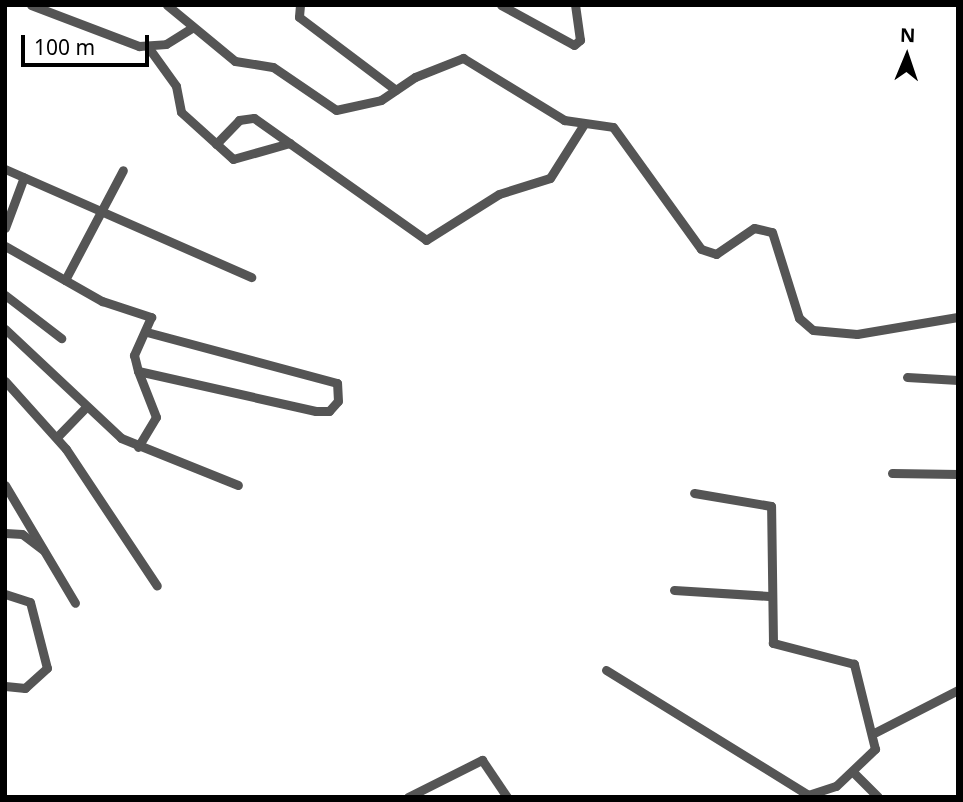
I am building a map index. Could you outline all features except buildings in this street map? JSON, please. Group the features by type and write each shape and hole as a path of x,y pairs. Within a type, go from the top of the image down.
{"street":[{"path":"31,5 148,47 176,86 181,112 236,160 252,150 290,143"},
{"path":"167,5 192,28 240,64 273,67 336,110 365,106 463,58 564,120 616,130 708,253 722,252 754,228 772,232 804,325 857,334 958,317"},
{"path":"300,5 299,17 396,90"},
{"path":"501,5 571,44 580,40 575,5"},
{"path":"148,47 192,28"},
{"path":"216,144 251,116 426,240 499,194 550,178 584,124"},
{"path":"5,169 251,276"},
{"path":"65,280 98,211 123,170"},
{"path":"5,228 24,177"},
{"path":"5,246 109,304 149,315 135,368 156,417 138,447"},
{"path":"5,295 61,338"},
{"path":"5,329 86,407 138,447 190,461 238,485"},
{"path":"135,368 323,412 338,401 337,383 146,332"},
{"path":"907,377 958,380"},
{"path":"5,381 57,437 158,586"},
{"path":"57,437 86,407"},
{"path":"892,473 958,474"},
{"path":"5,485 75,603"},
{"path":"606,670 797,790 820,794 854,773 870,759 876,732 849,660 773,643 769,596 775,569 771,506 694,493"},
{"path":"5,533 22,534 43,550"},
{"path":"674,590 769,596"},
{"path":"5,594 30,602 47,668 25,688 5,686"},
{"path":"876,732 958,690"},
{"path":"408,797 482,760 507,797"},
{"path":"854,773 878,797"},
{"path":"789,797 797,790"}]}
